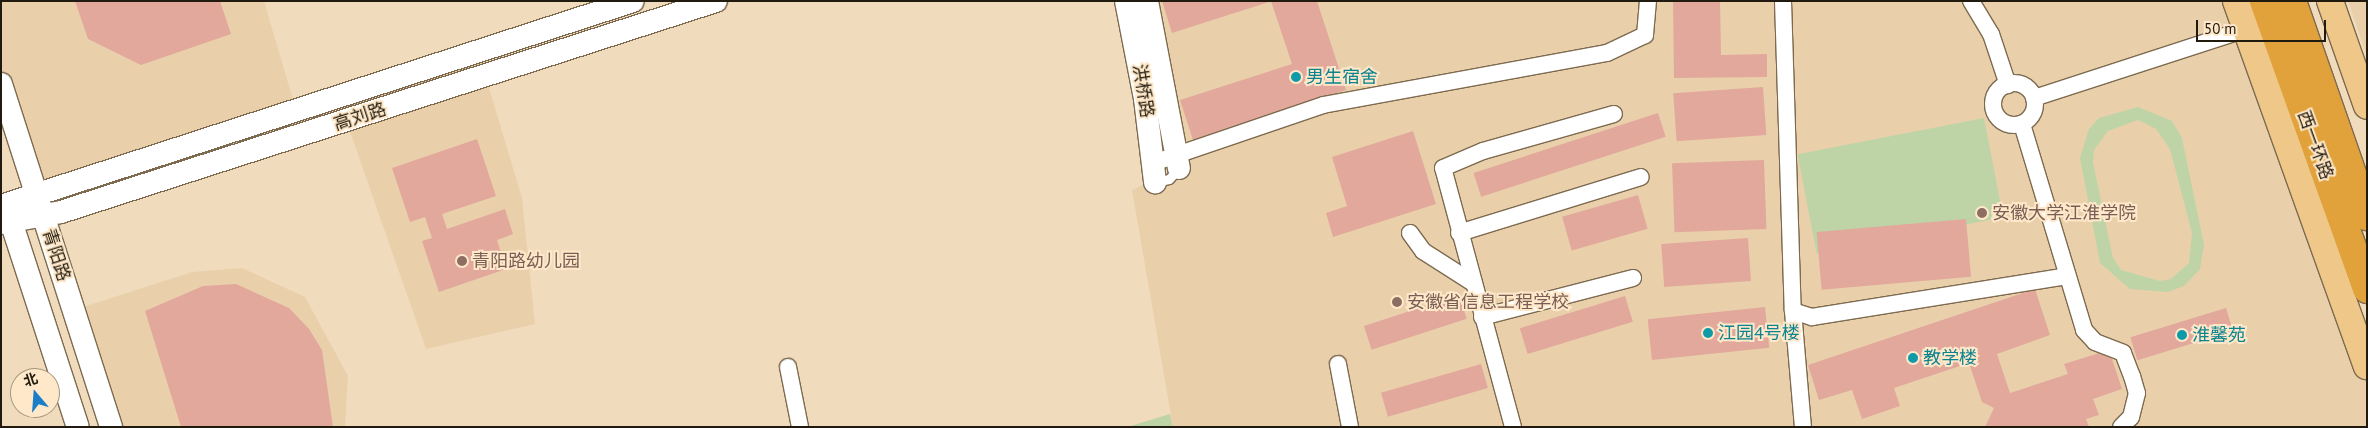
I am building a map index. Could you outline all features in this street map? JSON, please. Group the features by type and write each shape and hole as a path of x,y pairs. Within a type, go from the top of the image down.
{"highway":[{"name":"西一环路","path":"2264,1 2367,289"},
{"name":"西一环路","path":"2292,1 2367,216"}],"main road":[{"path":"2236,1 2367,366"},
{"path":"2330,1 2367,106"}],"street":[{"name":"高刘路","path":"40,206 633,1"},
{"name":"高刘路","path":"4,209 40,206 716,1"},
{"name":"洪桥路","path":"1126,1 1154,173"},
{"name":"洪桥路","path":"1147,1 1178,161"},
{"path":"1154,173 1178,161 1323,105 1607,53 1645,35 1648,1"},
{"path":"1783,1 1793,311 1803,427"},
{"path":"1971,1 1992,34 2008,85"},
{"path":"2034,98 2246,29"},
{"name":"青阳路","path":"1,84 112,427"},
{"path":"2008,85 2024,85 2034,98 2033,115 2022,124 2002,122 1994,111 1995,97 2008,85"},
{"path":"1514,427 1482,317 1443,168 1483,151 1614,114"},
{"path":"2022,124 2084,330 2095,342 2123,353 2132,376 2137,393 2131,417 2121,427"},
{"path":"1459,233 1641,177"},
{"name":"青阳路","path":"4,209 78,427"},
{"path":"1410,233 1423,251 1473,283"},
{"path":"1793,311 1812,317 2067,276"},
{"path":"1482,317 1633,278"},
{"path":"1338,364 1350,427"},
{"path":"788,367 800,427"}],"shaded area":[{"path":"1,1 264,1 299,120 40,205 1,84"},
{"name":"安徽大学江淮学院","path":"1147,1 2236,1 2367,366 2367,427 1173,427 1132,190 1179,168"},
{"path":"2348,1 2367,1 2367,56"},
{"name":"青阳路幼儿园","path":"481,61 522,198 535,324 426,349 341,106"},
{"path":"242,268 305,297 348,376 345,427 111,427 74,310 192,272"}],"green space":[{"path":"2138,107 2172,121 2182,138 2204,245 2200,269 2184,286 2168,292 2130,289 2100,263 2080,158 2089,129 2099,118","holes":["2138,120 2156,129 2170,149 2192,233 2189,263 2171,279 2160,281 2121,270 2113,258 2093,162 2094,150 2108,131"]},
{"path":"1984,118 2003,217 1817,253 1797,154"},
{"path":"1170,414 1173,427 1127,427"}],"building":[{"path":"75,1 220,1 231,34 141,65 88,39"},
{"path":"1162,1 1269,1 1269,2 1172,33"},
{"name":"男生宿舍","path":"1271,1 1317,1 1346,90 1193,140 1180,100 1292,64"},
{"path":"1673,1 1720,1 1721,55 1767,54 1767,77 1674,78"},
{"path":"1763,87 1766,135 1677,141 1673,93"},
{"path":"1658,113 1666,137 1481,197 1473,173"},
{"path":"1413,131 1436,204 1333,237 1326,213 1347,206 1332,157"},
{"path":"477,139 496,196 442,214 447,229 505,209 513,234 497,240 506,269 439,292 422,241 432,238 425,217 410,222 392,168"},
{"path":"1764,160 1766,229 1674,232 1672,163"},
{"path":"1638,195 1648,229 1572,250 1562,217"},
{"path":"1966,219 1971,277 1822,290 1817,232"},
{"path":"1748,238 1751,281 1664,287 1661,244"},
{"path":"236,284 289,308 309,329 322,350 333,427 181,427 145,311 203,286"},
{"name":"教学楼","path":"2035,289 2050,335 1997,354 2010,393 2068,374 2064,364 2109,350 2122,389 2093,399 2099,415 2086,419 2089,427 1985,427 1994,408 1982,402 1969,363 1894,388 1900,406 1862,419 1852,390 1819,400 1808,365"},
{"path":"1459,295 1467,319 1372,350 1364,326"},
{"path":"1625,296 1633,322 1528,354 1520,328"},
{"name":"江园4号楼","path":"1765,307 1769,348 1652,360 1648,319"},
{"name":"淮馨苑","path":"2226,308 2233,331 2137,360 2130,337"},
{"path":"1481,364 1488,388 1388,417 1381,393"}],"place":[{"name":"男生宿舍","path":"1296,77"},
{"name":"安徽大学江淮学院","path":"1982,213"},
{"name":"青阳路幼儿园","path":"462,261"},
{"name":"安徽省信息工程学校","path":"1397,302"},
{"name":"江园4号楼","path":"1708,333"},
{"name":"淮馨苑","path":"2182,335"},
{"name":"教学楼","path":"1913,358"}]}
